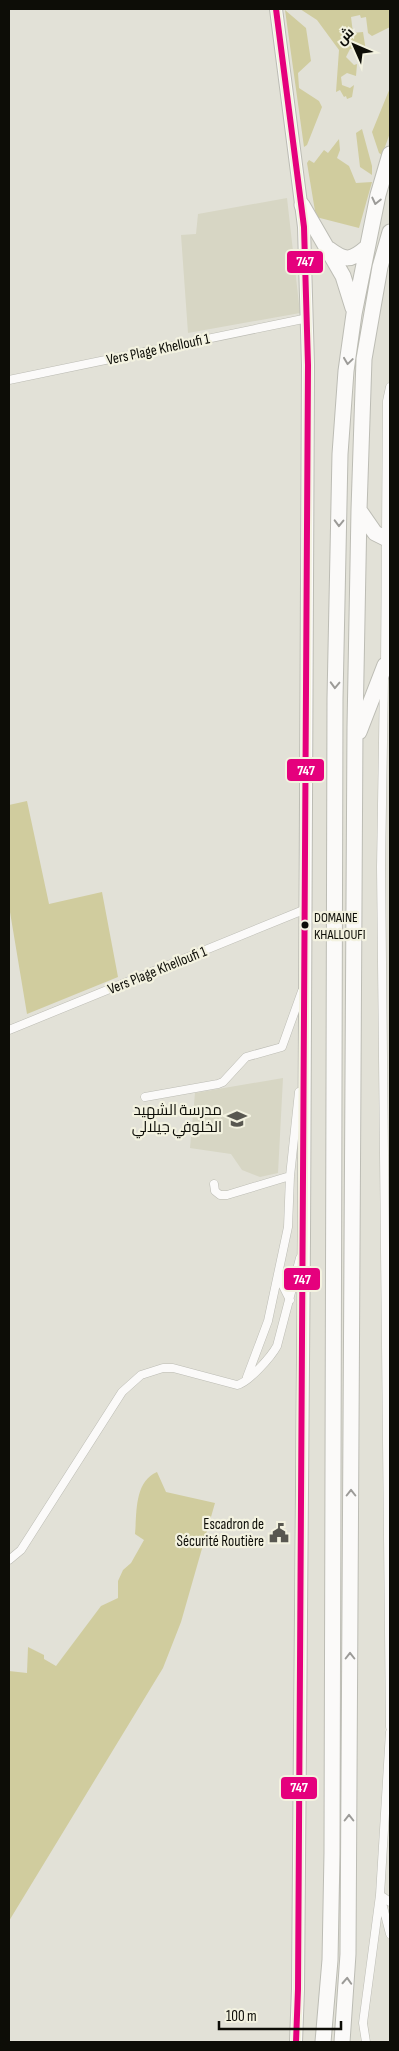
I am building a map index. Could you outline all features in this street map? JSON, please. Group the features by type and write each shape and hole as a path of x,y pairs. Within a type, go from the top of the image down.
{"highway":[{"path":"322,2042 330,1960 332,1843 335,699 340,454 346,371 354,314 366,248 390,154"},
{"path":"302,205 346,283 354,314"},
{"path":"344,2036 348,1944 358,510 364,359 380,267 390,232"},
{"path":"328,249 341,257 350,258 366,248"},
{"path":"358,510 375,533 385,538"},
{"path":"355,745 371,698 385,665"}],"main road":[{"path":"276,9 302,205 306,248 308,318 304,1238 296,2042"}],"street":[{"name":"Vers Plage Khelloufi 1","path":"9,380 308,318"},
{"path":"390,387 387,401 381,867 390,1727"},
{"name":"Vers Plage Khelloufi 1","path":"9,1030 306,909"},
{"path":"145,1097 218,1084 223,1082 246,1057 282,1047 305,982"},
{"path":"246,1381 268,1321 288,1227 290,1176 304,1048"},
{"path":"214,1184 215,1191 220,1195 227,1195 290,1176"},
{"path":"9,1560 21,1550 113,1404 134,1380 141,1375 164,1368 173,1368 237,1385 246,1381 275,1349 290,1300 304,1238"},
{"path":"278,1276 290,1300"},
{"path":"366,2042 363,2023 380,1894 390,1732"},
{"path":"380,1894 390,1902"},
{"path":"380,1894 390,1934"}],"shaded area":[{"path":"300,9 390,9 390,27 372,36 368,33 366,17 361,18 360,15 351,17 353,33 363,32 366,51 362,52 358,48 350,49 346,57 354,65 357,64 356,76 347,73 341,77 342,85 350,88 354,85 352,97 347,99 340,90 336,92 339,50 317,20"},
{"path":"285,10 306,28 311,61 298,73 299,88 319,101 322,107 307,145 304,147"},
{"path":"390,88 390,133 382,155 379,153 372,132"},
{"path":"362,129 372,166 372,175 360,167 356,133"},
{"path":"339,139 340,150 337,158 349,166 356,183 372,182 359,228 316,217 307,163 309,160 314,163 324,150 328,153"},
{"path":"287,198 300,313 188,333 181,235 196,234 198,214"},
{"path":"27,801 49,904 102,892 118,977 27,1014 9,906 9,805"},
{"name":"مدرسة الشهيد الخلوفي جيلالي","path":"283,1078 278,1173 260,1177 242,1170 231,1154 190,1148 195,1093"},
{"path":"157,1472 166,1492 215,1503 181,1622 163,1668 9,1921 9,1671 27,1673 28,1647 44,1655 44,1659 56,1666 101,1606 118,1598 118,1581 123,1570 131,1563 144,1540 135,1534 140,1490 144,1483"}],"transit line":[{"name":"747","path":"276,9 304,227 308,365 298,1989 296,2042"}],"place":[{"name":"DOMAINE KHALLOUFI","path":"305,925"},
{"name":"مدرسة الشهيد الخلوفي جيلالي","path":"237,1119"},
{"name":"Escadron de Sécurité Routière","path":"279,1533"}]}
